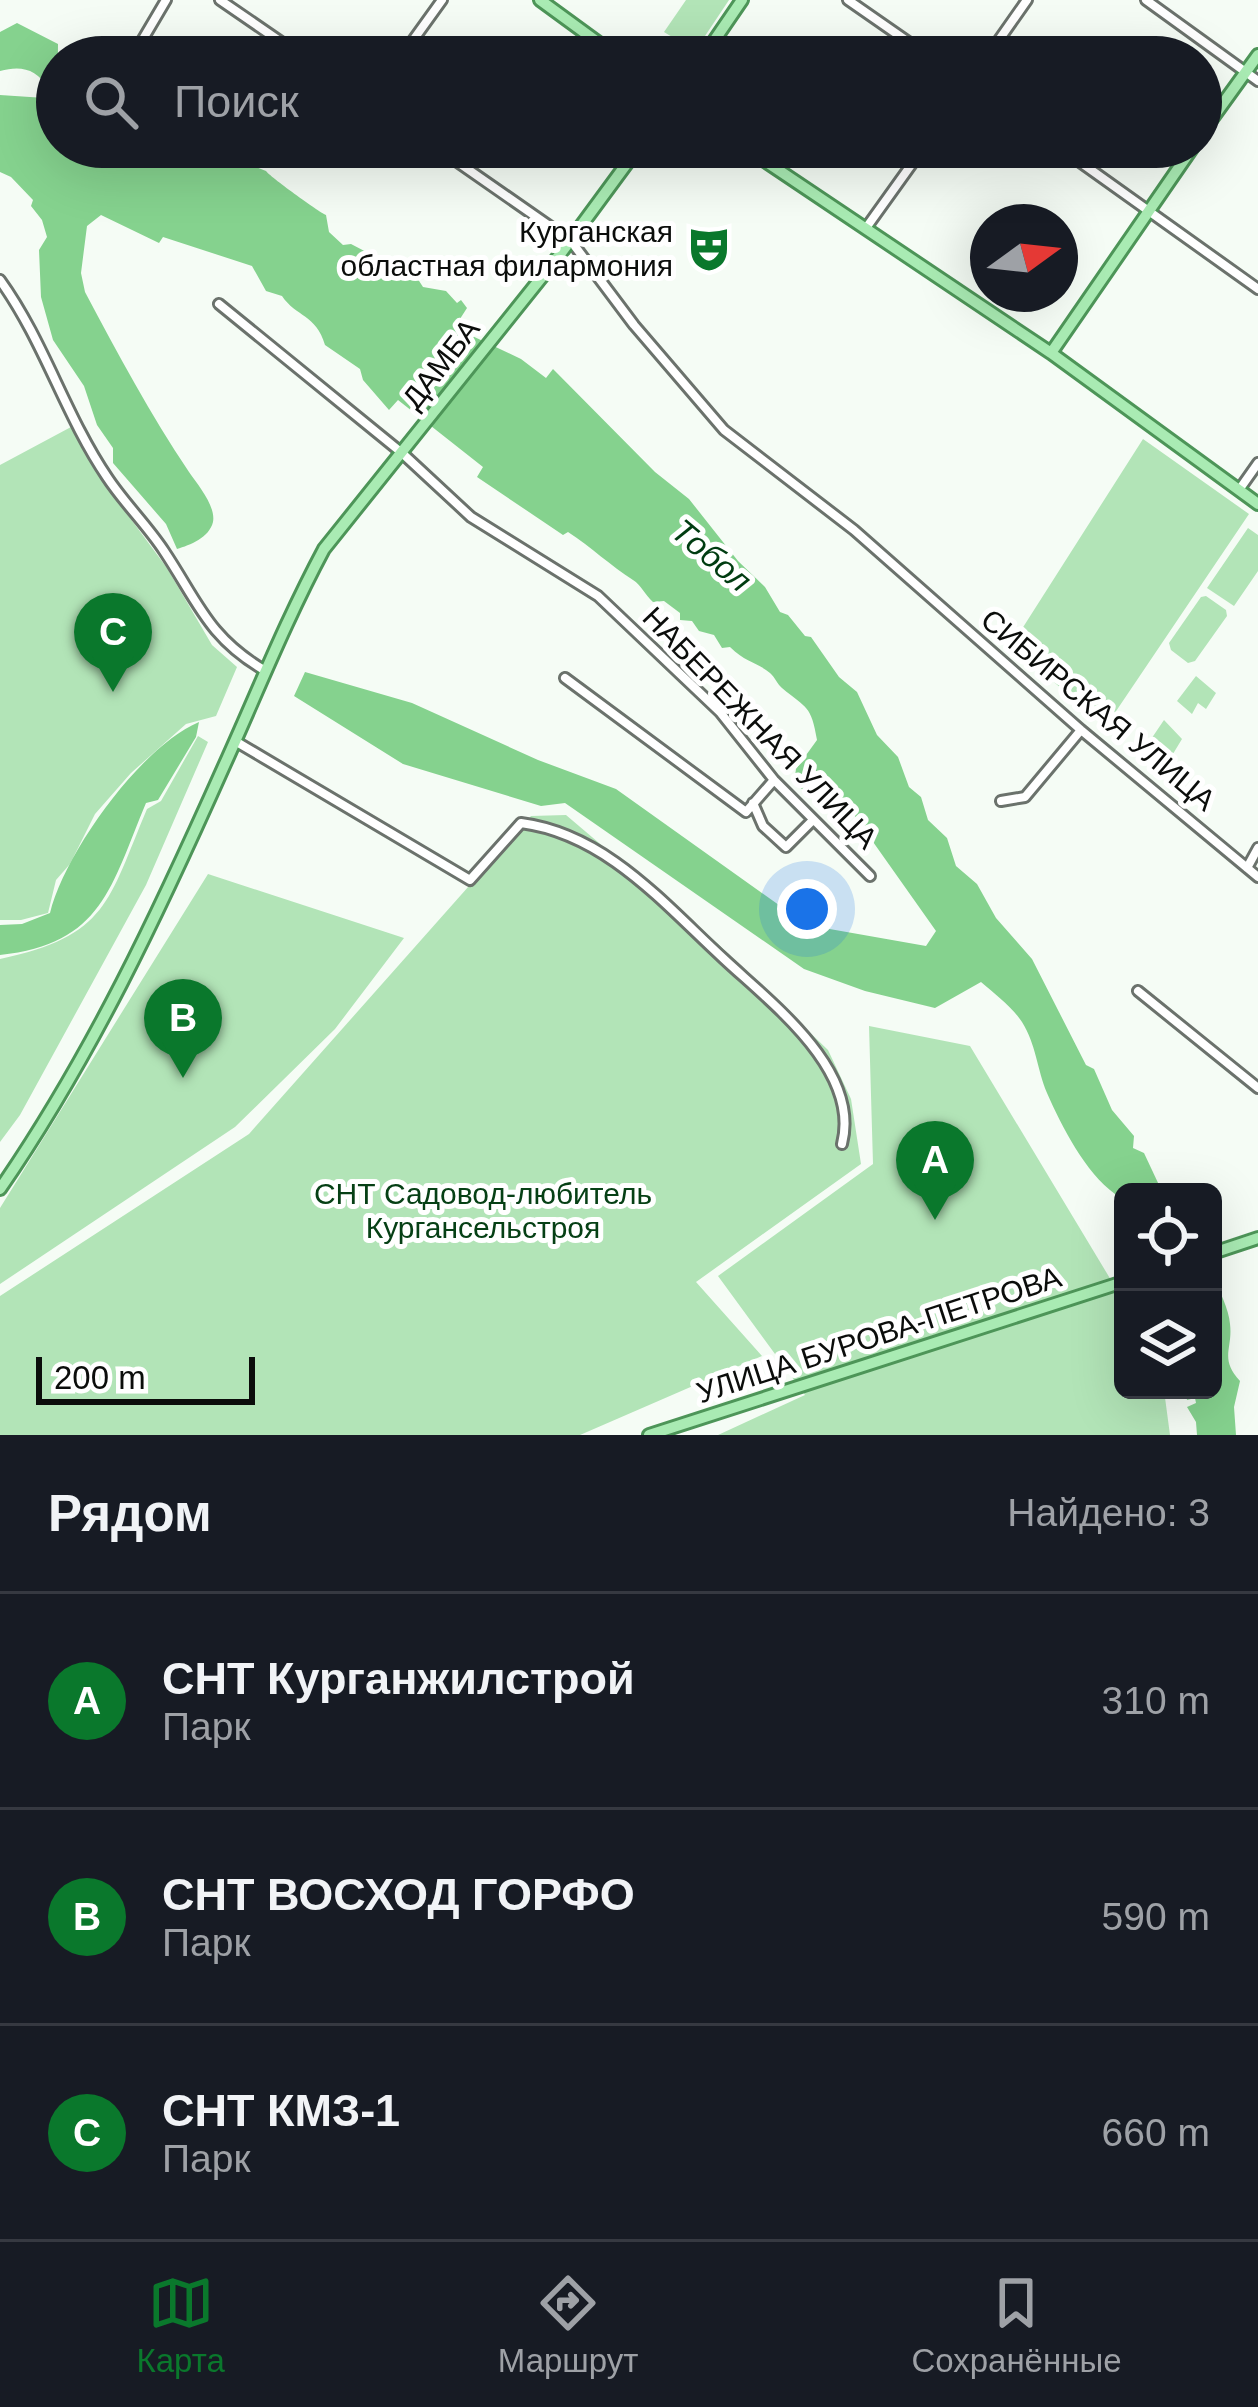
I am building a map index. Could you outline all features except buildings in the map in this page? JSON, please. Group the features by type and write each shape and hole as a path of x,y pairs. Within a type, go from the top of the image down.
{"main road":[{"path":"540,0 589,36"},
{"path":"717,36 742,0"},
{"path":"1222,104 1258,55"},
{"name":"ДАМБА","path":"0,1189 93,1039 158,911 264,670 324,549 571,241 624,168"},
{"path":"775,168 1051,352 1258,503"},
{"path":"1051,352 1178,168"},
{"path":"1222,1249 1258,1238"},
{"name":"УЛИЦА БУРОВА-ПЕТРОВА","path":"649,1435 1114,1285"}],"street":[{"path":"145,36 166,0"},
{"path":"220,0 273,36"},
{"path":"416,36 442,0"},
{"path":"848,0 900,36"},
{"path":"1002,36 1027,0"},
{"path":"1146,0 1196,36"},
{"path":"1222,55 1258,81"},
{"name":"СИБИРСКАЯ УЛИЦА","path":"466,168 571,241 714,419 854,530 1081,730 1258,877"},
{"path":"865,230 909,168"},
{"path":"1088,168 1258,289"},
{"path":"0,280 105,476 161,546 214,632 264,670"},
{"name":"НАБЕРЕЖНАЯ УЛИЦА","path":"219,304 402,452 471,518 598,596 720,712 775,780 870,876"},
{"path":"1239,490 1258,463"},
{"path":"565,678 750,807 786,847 813,820"},
{"path":"1001,801 1025,797 1081,730"},
{"path":"236,741 470,880 521,823 557,829 640,878 814,1046 839,1096 845,1118 842,1144"},
{"path":"750,807 775,780"},
{"path":"1247,868 1258,848"},
{"path":"1138,992 1258,1088"}],"green space":[{"path":"686,0 729,0 705,36 664,32"},
{"path":"71,427 99,476 167,568 212,645 237,667 216,716 186,724 131,773 95,814 70,864 56,880 48,913 0,920 0,465"},
{"path":"1143,439 1249,514 1106,726 1011,646"},
{"path":"1248,528 1258,535 1258,571 1234,606 1207,588"},
{"path":"1206,596 1226,610 1227,616 1195,661 1188,663 1169,643"},
{"path":"1196,676 1216,693 1206,709 1198,703 1192,714 1177,701"},
{"path":"1164,720 1182,739 1162,772 1141,754"},
{"path":"198,736 208,742 146,885 20,1115 0,1142 0,959 63,939 99,910 123,868 147,809 161,801"},
{"name":"СНТ Садовод-любитель Кургансельстроя","path":"566,815 717,943 828,1050 851,1099 861,1164 696,1282 762,1356 580,1435 0,1435 0,1296 249,1134 531,816"},
{"path":"208,874 404,938 335,1029 235,1127 0,1284 0,1208"},
{"path":"869,1026 970,1046 1114,1285 1114,1399 1165,1399 1170,1435 718,1435 805,1395 718,1276 873,1164"}],"water":[{"path":"17,23 42,36 36,36 36,74 15,68 0,71 0,32"},
{"name":"Тобол","path":"0,95 36,97 36,168 258,168 326,215 329,232 343,245 351,244 374,256 368,258 377,266 410,267 423,287 446,291 457,303 461,300 467,308 458,322 468,334 521,359 546,378 553,369 655,472 689,499 765,587 780,612 811,637 839,677 857,692 877,735 898,757 909,787 921,797 928,820 947,838 956,866 977,884 996,918 1032,959 1086,1065 1094,1069 1112,1110 1134,1136 1133,1148 1144,1153 1158,1183 1114,1183 1114,1193 1104,1185 1060,1120 1022,1022 981,982 935,1008 865,991 804,969 565,803 541,806 403,764 294,696 305,672 412,703 616,789 807,925 926,946 936,931 842,798 813,797 794,783 796,769 817,740 815,729 807,709 770,673 730,647 722,648 714,635 699,631 692,621 680,620 680,613 664,601 653,602 636,582 568,532 563,535 477,477 483,467 398,400 389,410 363,380 360,369 325,345 311,321 282,296 266,291 252,266 163,237 159,243 101,215 87,226 81,273 85,292 212,509 208,532 177,549 166,524 113,463 113,448 97,425 84,386 53,340 41,297 39,250 47,237 42,220 31,206 33,200 0,172"},
{"path":"199,722 196,737 158,800 146,803 112,885 98,906 61,938 0,955 0,925 22,924 50,913 71,862 108,804 153,754"},
{"path":"1222,1298 1229,1318 1230,1366 1240,1381 1234,1407 1236,1435 1197,1435 1187,1407 1195,1399 1222,1399"}],"place":[{"name":"Курганская областная филармония","path":"709,249"},
{"name":"СНТ КМЗ-1","path":"113,692"},
{"name":"СНТ ВОСХОД ГОРФО","path":"183,1078"},
{"name":"СНТ Курганжилстрой","path":"935,1220"}]}
